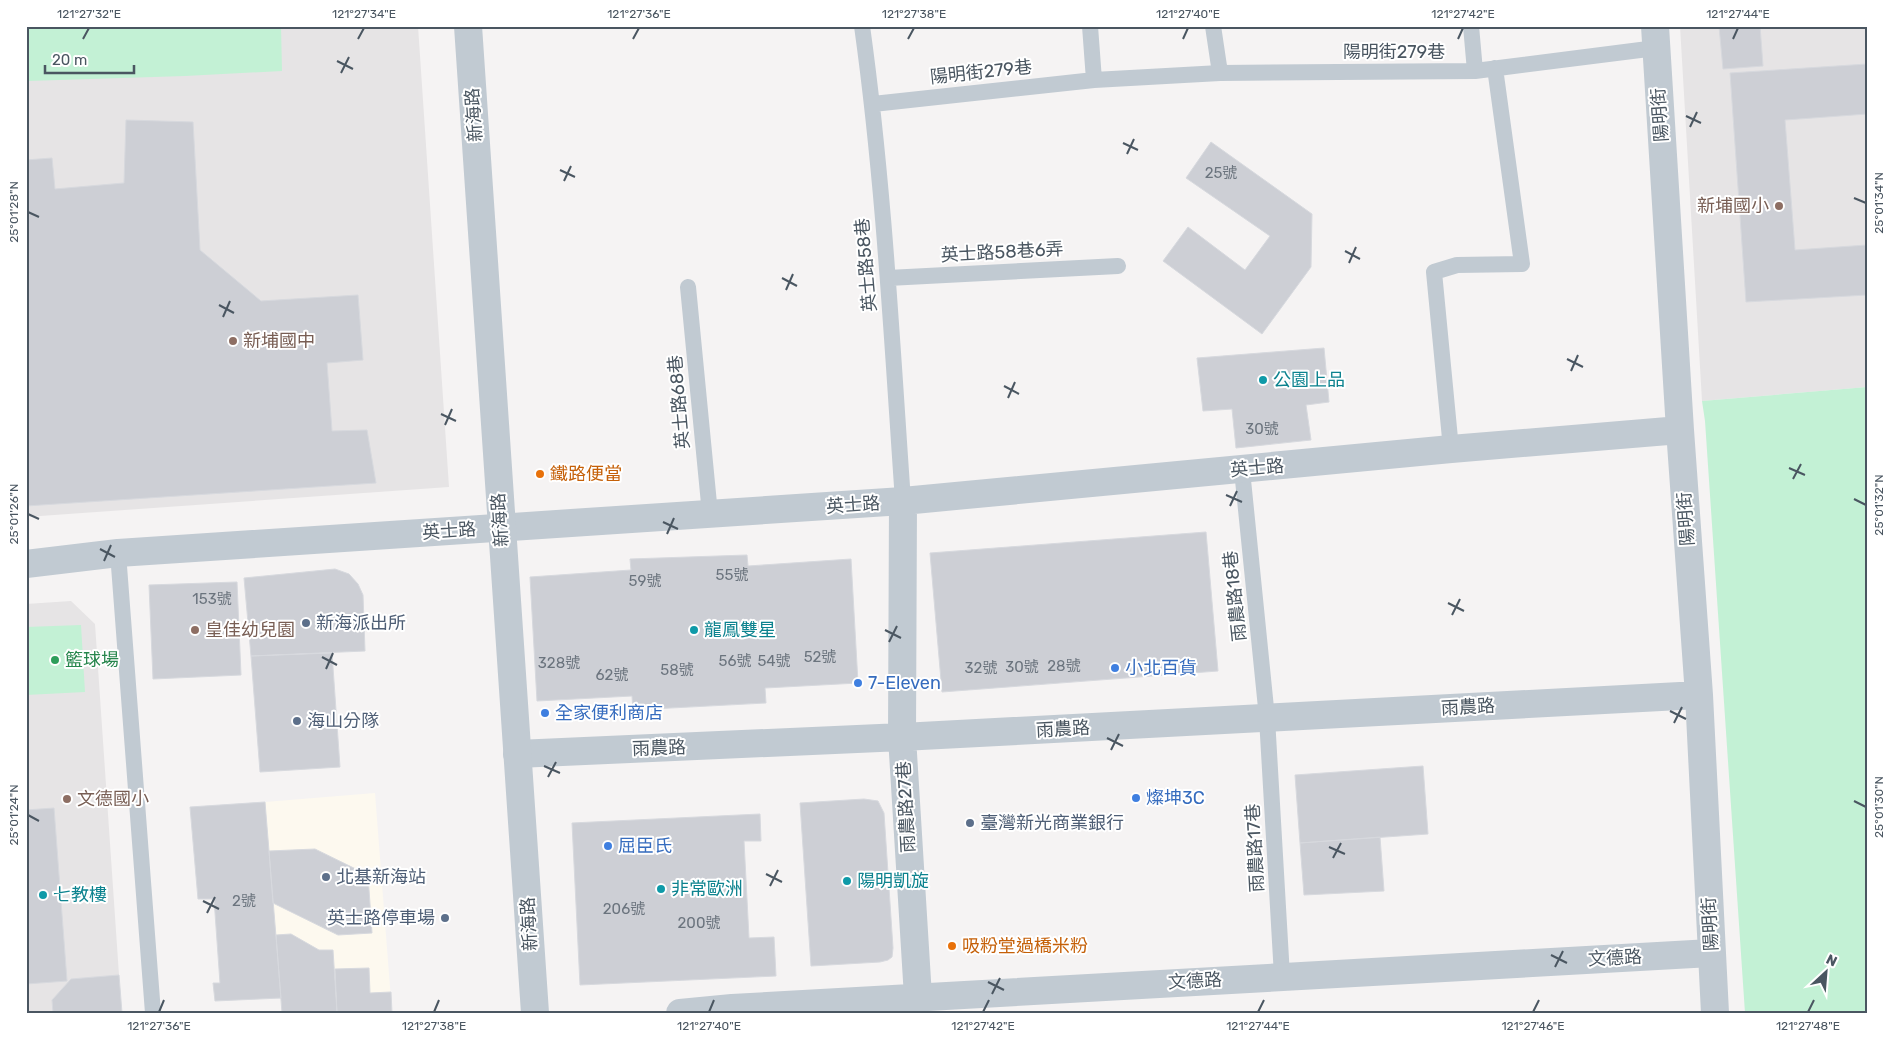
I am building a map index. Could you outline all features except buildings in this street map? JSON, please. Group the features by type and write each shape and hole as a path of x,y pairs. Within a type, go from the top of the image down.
{"street":[{"name":"新海路","path":"468,26 500,528 518,754 534,1013"},
{"name":"陽明街","path":"1655,37 1699,695 1715,1013"},
{"name":"英士路","path":"26,564 118,553 903,501 1451,449 1680,430"},
{"name":"雨農路27巷","path":"903,501 902,737 921,1007"},
{"name":"雨農路","path":"518,754 902,737 1699,695"},
{"name":"文德路","path":"680,1013 732,1010 921,1007 1282,976 1711,953"}],"lane":[{"name":"英士路58巷","path":"862,26 873,104 888,278 903,501"},
{"path":"1090,26 1094,80"},
{"path":"1213,26 1220,72"},
{"path":"1471,26 1475,71"},
{"name":"陽明街279巷","path":"873,104 1094,80 1220,72 1475,71 1655,37"},
{"path":"1451,449 1434,272 1457,265 1522,264 1495,68"},
{"name":"英士路58巷6弄","path":"888,278 1118,266"},
{"name":"英士路68巷","path":"688,287 710,514"},
{"name":"雨農路18巷","path":"1242,470 1267,718"},
{"path":"118,553 153,1013"},
{"name":"雨農路17巷","path":"1267,718 1282,976"}],"shaded area":[{"name":"新埔國中","path":"26,26 418,26 449,487 26,517"},
{"name":"新埔國小","path":"1680,26 1867,26 1867,387 1702,401"},
{"name":"文德國小","path":"71,601 95,624 119,975 71,979 52,1000 53,1013 26,1013 26,604"},
{"name":"北基新海站","path":"375,793 392,1013 282,1013 265,802"}],"green space":[{"path":"26,26 281,26 282,71 28,81"},
{"path":"1867,387 1867,1013 1745,1013 1705,421 1702,401"},
{"name":"籃球場","path":"81,625 85,692 26,695 26,627"}],"place":[{"name":"新埔國小","path":"1779,206"},
{"name":"新埔國中","path":"233,341"},
{"name":"公園上品","path":"1263,380"},
{"name":"鐵路便當","path":"540,474"},
{"name":"新海派出所","path":"306,623"},
{"name":"皇佳幼兒園","path":"195,630"},
{"name":"龍鳳雙星","path":"694,630"},
{"name":"籃球場","path":"55,660"},
{"name":"小北百貨","path":"1115,668"},
{"name":"7-Eleven","path":"858,683"},
{"name":"全家便利商店","path":"545,713"},
{"name":"海山分隊","path":"297,721"},
{"name":"燦坤3C","path":"1136,798"},
{"name":"文德國小","path":"67,799"},
{"name":"臺灣新光商業銀行","path":"970,823"},
{"name":"屈臣氏","path":"608,846"},
{"name":"北基新海站","path":"326,877"},
{"name":"陽明凱旋","path":"847,881"},
{"name":"非常歐洲","path":"661,889"},
{"name":"七教樓","path":"43,895"},
{"name":"英士路停車場","path":"445,918"},
{"name":"吸粉堂過橋米粉","path":"952,946"}]}
